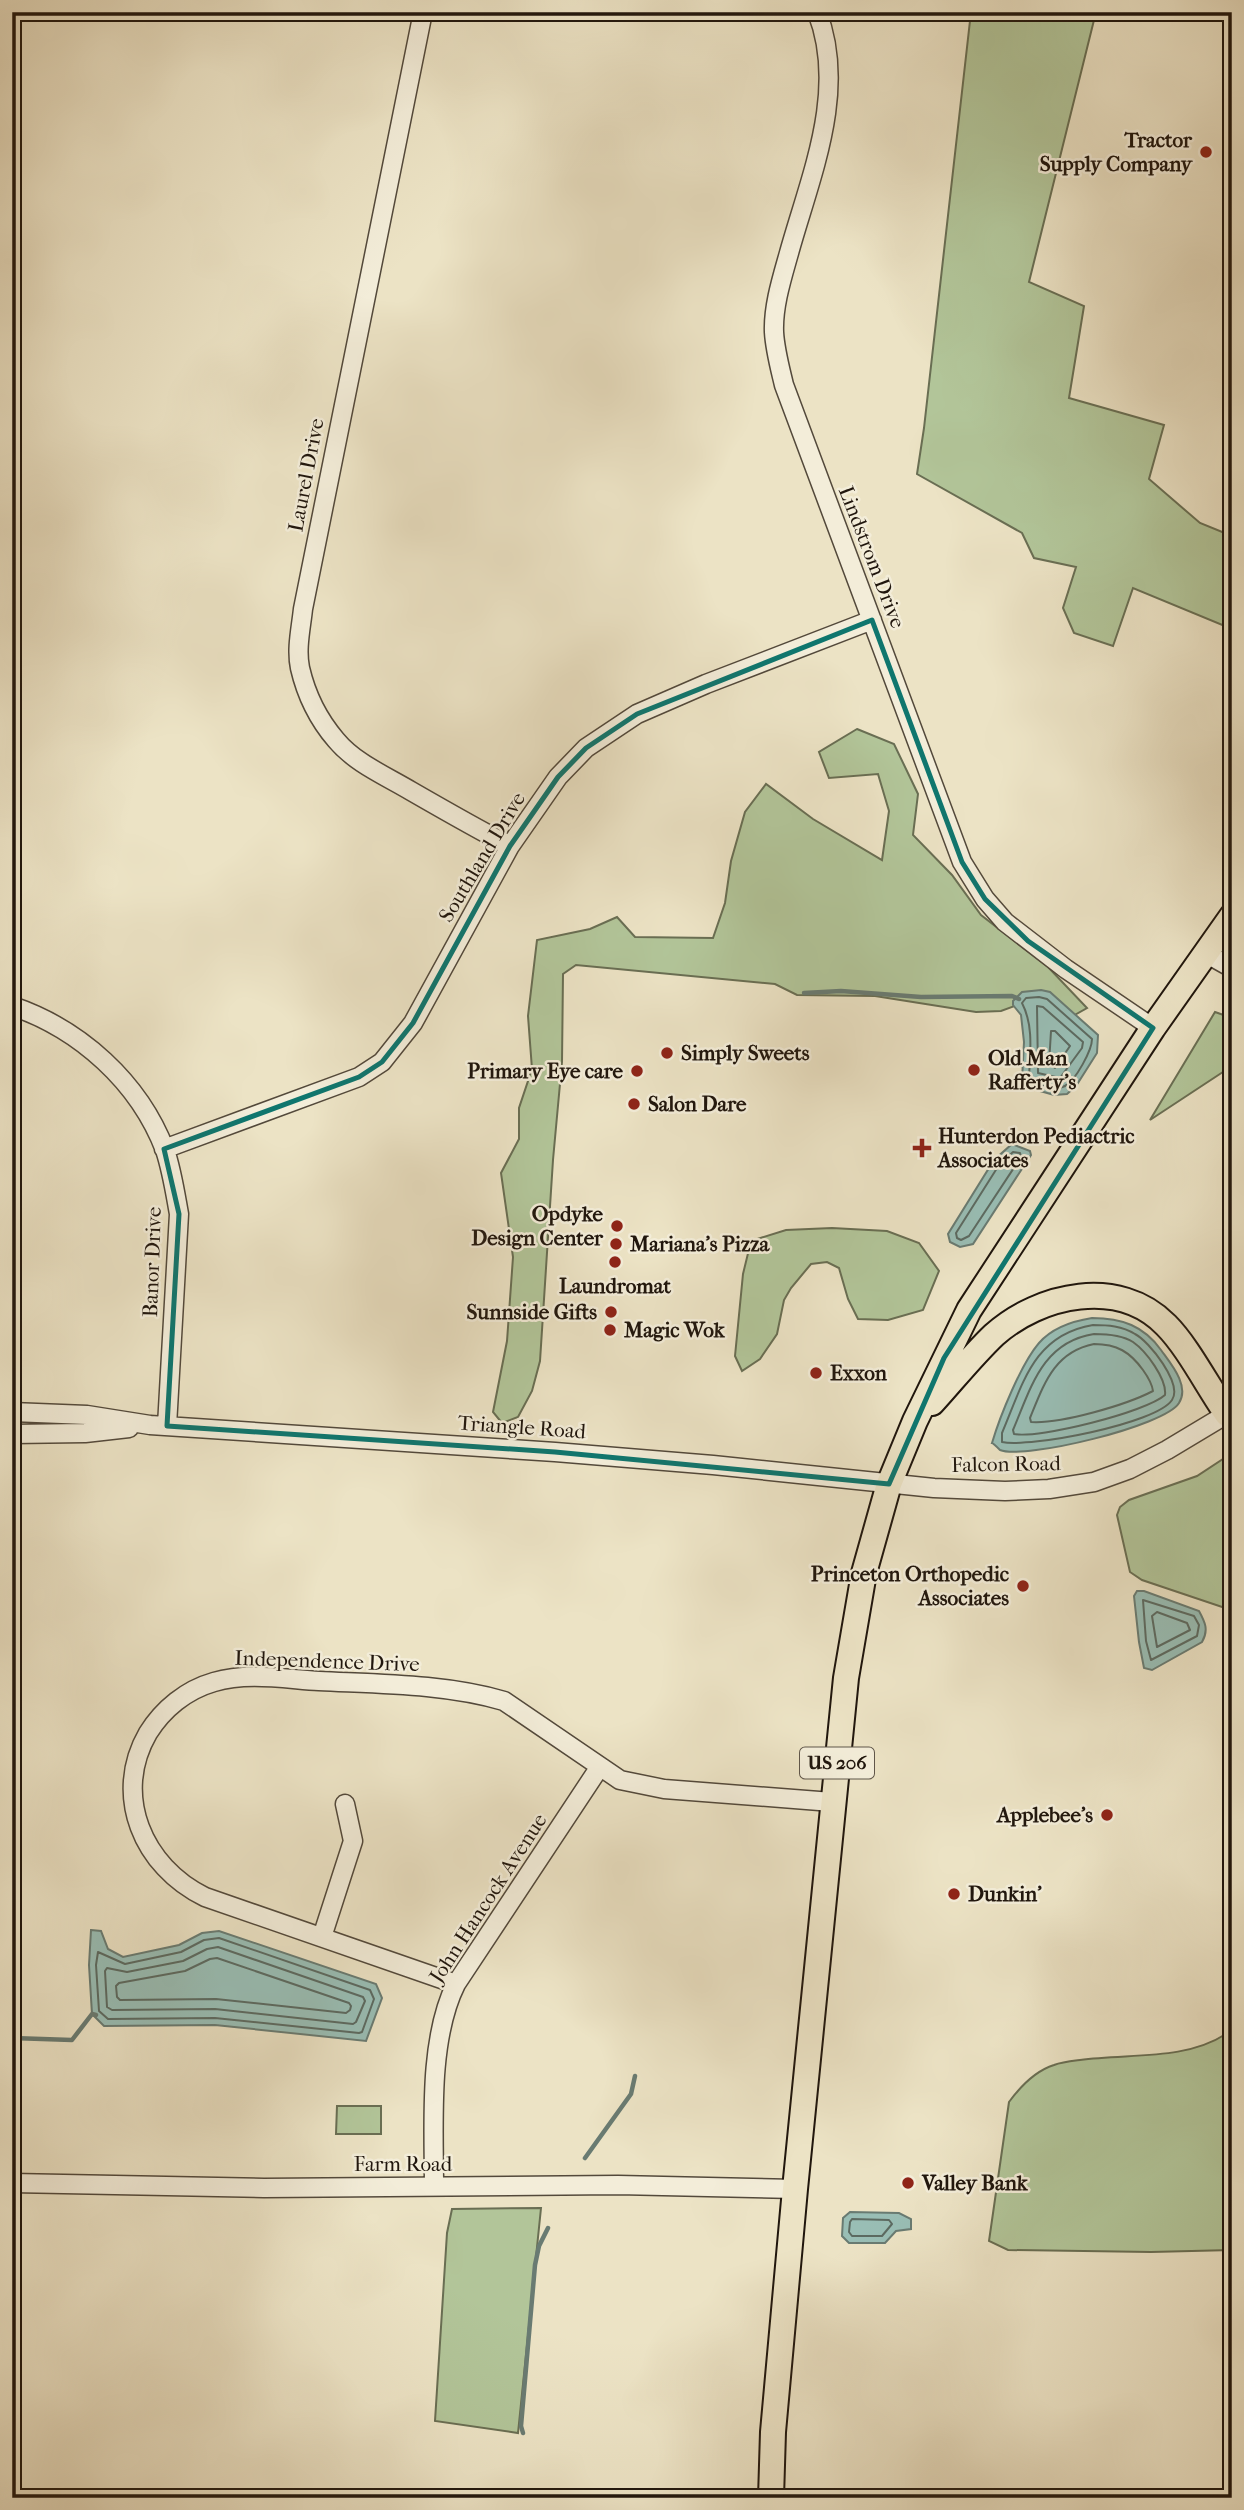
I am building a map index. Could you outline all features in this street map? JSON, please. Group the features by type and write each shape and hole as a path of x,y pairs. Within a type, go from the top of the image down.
{"highway":[{"name":"US 206","path":"771,2498 774,2432 795,2189 832,1802 852,1637 864,1573 890,1484 915,1421 970,1310 1153,1028 1232,916"},
{"path":"915,1421 996,1334 1012,1322 1040,1308 1083,1296 1113,1297 1127,1301 1140,1306 1165,1324 1229,1412"},
{"name":"US 206","path":"764,2498 774,2432"}],"street":[{"name":"Laurel Drive","path":"423,12 303,609 299,666 319,717 336,741 350,754 510,846"},
{"name":"Lindstrom Drive","path":"817,12 827,51 829,84 826,113 778,296 774,331 784,385 962,862 985,899 1005,922 1153,1028"},
{"name":"Southland Drive","path":"164,1149 260,1116 359,1077 382,1062 413,1023 510,846 558,776 586,748 637,713 872,620"},
{"path":"1207,954 1232,968"},
{"name":"Banor Drive","path":"12,1006 59,1025 118,1073 147,1114 164,1149 174,1182 179,1214 158,1425"},
{"name":"Triangle Road","path":"12,1412 87,1415 158,1425 568,1453 890,1484"},
{"name":"Falcon Road","path":"890,1484 1005,1491 1049,1489 1094,1482 1130,1469 1167,1450 1229,1412"},
{"name":"Triangle Road","path":"12,1434 85,1433 158,1425"},
{"name":"Independence Drive","path":"456,1983 205,1897 189,1889 159,1863 137,1823 133,1805 134,1768 142,1744 154,1724 181,1698 213,1682 253,1677 481,1695 504,1702 620,1780 642,1786 832,1802"},
{"name":"John Hancock Avenue","path":"434,2187 435,2084 444,2017 456,1983 599,1768"},
{"path":"322,1937 353,1841 345,1804"},
{"name":"Farm Road","path":"12,2183 264,2188 618,2185 795,2189"}],"highlighted area":[{"path":"872,620 962,862 985,899 1028,941 1153,1028 944,1358 889,1484 555,1452 167,1426 179,1214 164,1149 359,1077 382,1062 413,1023 510,846 558,777 586,748 637,714"}],"green space":[{"path":"971,12 1096,12 1029,282 1084,306 1069,398 1164,425 1149,479 1200,523 1232,536 1232,629 1133,588 1113,646 1074,633 1063,608 1076,567 1034,558 1022,533 917,474"},
{"path":"857,729 894,744 918,794 913,835 952,875 981,915 1048,967 1087,1008 1071,1017 1031,1000 1001,1011 976,1012 875,996 797,995 775,984 576,965 563,974 562,1062 540,1361 532,1391 518,1417 502,1423 493,1412 507,1341 513,1257 501,1173 519,1139 519,1108 532,1069 528,1016 537,940 590,929 617,917 635,937 713,938 725,903 731,861 745,812 766,784 813,819 882,860 889,811 878,774 829,778 819,752"},
{"path":"1215,1012 1232,1018 1232,1066 1150,1120"},
{"path":"832,1228 887,1231 919,1243 939,1271 923,1310 888,1320 858,1319 848,1299 839,1268 827,1262 811,1264 784,1300 777,1334 760,1359 742,1371 735,1356 743,1274 751,1241 786,1230"},
{"path":"1232,1453 1231,1610 1142,1580 1130,1572 1117,1515 1120,1507 1129,1500 1197,1476"},
{"path":"1232,1987 1232,2250 1008,2250 989,2241 1009,2102 1023,2085 1034,2075 1060,2063 1174,2052 1210,2043 1226,2034 1231,2016 1228,1988"},
{"path":"337,2106 381,2106 381,2134 336,2134"},
{"path":"541,2208 518,2433 435,2421 447,2233 452,2209"}],"water":[{"path":"1022,992 1050,992 1098,1035 1097,1053 1076,1086 1067,1094 1054,1095 1033,1089 1025,1086 1022,1080 1024,1042 1021,1015 1013,1001"},
{"path":"1012,1144 1030,1151 1031,1155 973,1244 960,1247 950,1242 948,1234 994,1160"},
{"path":"1092,1318 1123,1322 1147,1335 1174,1368 1181,1382 1182,1396 1179,1403 1168,1412 1148,1421 1093,1439 1036,1450 1000,1450 992,1443 1012,1391 1032,1352 1056,1329"},
{"path":"1137,1591 1144,1591 1199,1611 1205,1626 1202,1642 1152,1670 1144,1668 1134,1596"},
{"path":"91,1930 101,1931 108,1949 123,1957 179,1945 202,1933 219,1931 376,1984 382,1998 366,2041 215,2025 104,2026 92,2014 89,1965"},
{"path":"850,2212 899,2213 911,2219 911,2229 896,2231 885,2243 849,2243 842,2236 843,2218"}],"waterway":[{"path":"804,993 841,991 921,997 1012,996 1019,999"},
{"path":"12,2038 72,2040 92,2014 96,2015"},
{"path":"585,2158 631,2094 635,2076"},
{"path":"523,2433 521,2426 535,2265 539,2246 548,2228"}],"place":[{"name":"Tractor Supply Company","path":"1206,152"},
{"name":"Simply Sweets","path":"667,1053"},
{"name":"Old Man Rafferty's","path":"974,1070"},
{"name":"Primary Eye care","path":"637,1071"},
{"name":"Salon Dare","path":"634,1104"},
{"name":"Hunterdon Pediactric Associates","path":"922,1148"},
{"name":"Opdyke Design Center","path":"617,1226"},
{"name":"Mariana's Pizza","path":"616,1244"},
{"name":"Laundromat","path":"615,1262"},
{"name":"Sunnside Gifts","path":"611,1312"},
{"name":"Magic Wok","path":"610,1330"},
{"name":"Exxon","path":"816,1373"},
{"name":"Princeton Orthopedic Associates","path":"1023,1586"},
{"name":"Applebee's","path":"1107,1815"},
{"name":"Dunkin'","path":"954,1894"},
{"name":"Valley Bank","path":"908,2183"}]}
